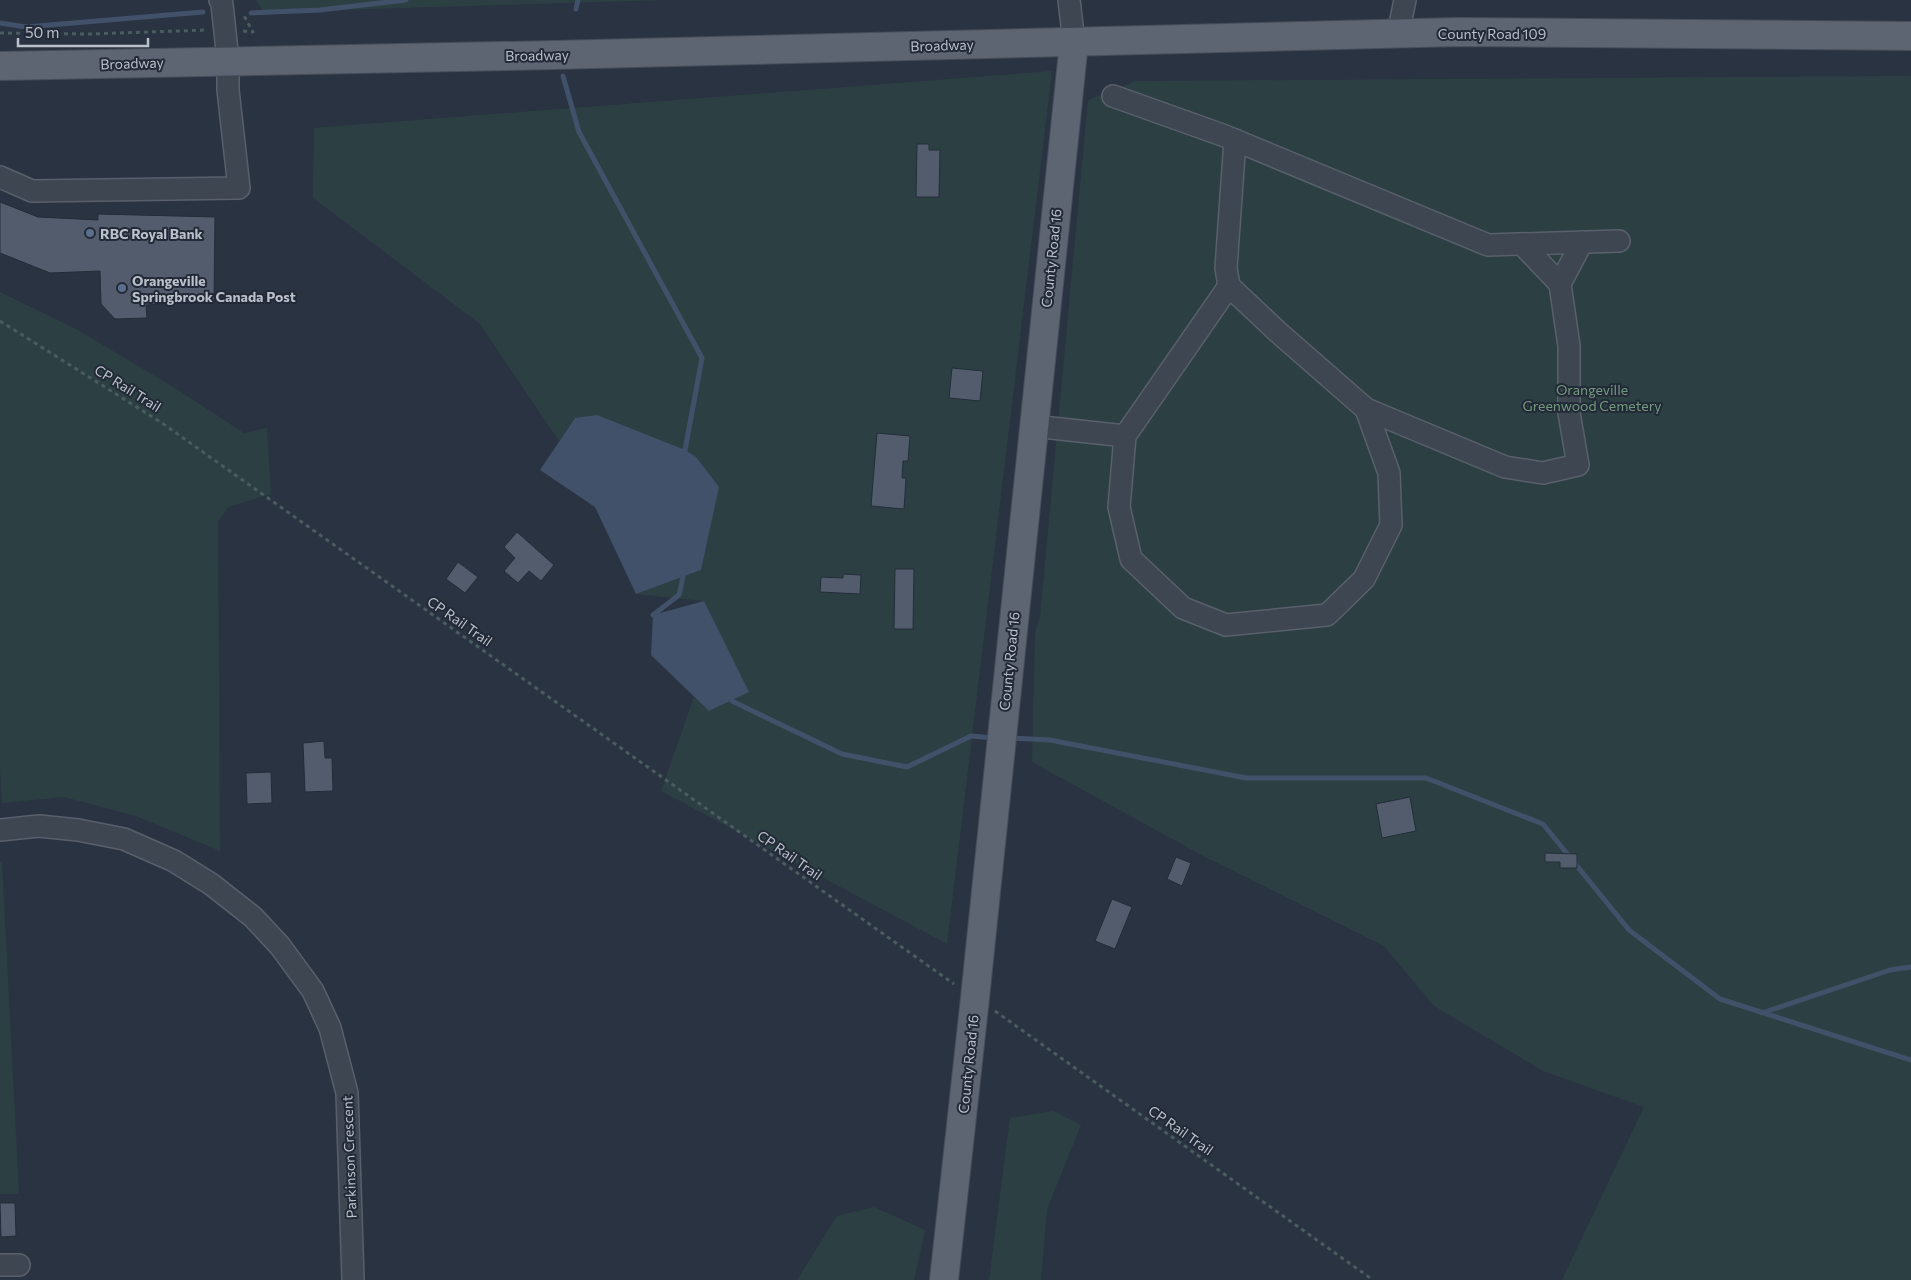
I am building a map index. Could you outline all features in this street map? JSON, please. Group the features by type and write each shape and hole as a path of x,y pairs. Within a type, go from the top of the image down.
{"main road":[{"name":"County Road 109","path":"1074,42 1458,32 1911,36"},
{"name":"Broadway","path":"0,66 1074,42"},
{"name":"County Road 16","path":"944,1280 1074,42"}],"street":[{"path":"0,177 32,191 239,188 228,90 228,60 220,0"},
{"path":"1069,0 1074,42"},
{"path":"1398,34 1405,0"},
{"path":"1113,96 1235,140 1488,245 1619,241"},
{"path":"1235,140 1226,268 1229,286 1279,333 1366,409 1505,467 1542,473 1578,465 1569,413 1568,346 1560,284 1582,242"},
{"path":"1522,244 1560,284"},
{"path":"1229,286 1125,436 1119,508 1131,558 1182,608 1226,625 1327,615 1364,579 1391,525 1390,473 1366,409"},
{"path":"1033,426 1125,436"},
{"name":"Parkinson Crescent","path":"0,830 39,826 78,830 124,839 174,861 212,884 253,917 280,946 313,991 330,1028 348,1094 353,1280"}],"path":[{"path":"0,33 89,34 224,29"},
{"name":"CP Rail Trail","path":"0,321 162,423 1373,1280"}],"green space":[{"path":"256,0 667,0 263,12"},
{"path":"1052,71 947,944 661,791 694,697 709,711 748,692 704,601 636,594 701,570 575,418 559,441 480,324 313,198 314,128"},
{"name":"Orangeville Greenwood Cemetery","path":"1911,76 1911,1280 1562,1280 1644,1107 1543,1071 1434,1006 1384,946 1205,857 1032,762 1035,633 1040,617 1088,100 1136,81"},
{"path":"0,292 76,329 175,388 244,433 267,428 271,494 228,507 218,522 220,851 136,816 64,797 2,803 0,769"},
{"path":"0,862 2,862 19,1194 0,1194"},
{"path":"1053,1111 1081,1125 1047,1209 1041,1280 989,1280 1010,1118"},
{"path":"874,1207 925,1230 914,1280 797,1280 837,1216"}],"water":[{"path":"597,415 685,450 696,457 719,487 701,570 636,594 595,507 540,470 575,418"},
{"path":"704,601 749,692 709,711 651,655 653,615"}],"building":[{"path":"917,144 929,144 929,150 940,150 939,197 916,197"},
{"path":"0,202 38,217 98,220 98,214 215,217 214,301 146,305 147,318 115,319 101,304 100,271 50,273 0,253"},
{"path":"952,368 983,371 980,401 949,398"},
{"path":"877,433 910,436 908,461 903,461 902,478 906,478 904,509 871,506"},
{"path":"517,532 554,565 541,581 529,571 518,583 504,571 515,558 504,547"},
{"path":"458,562 478,577 465,593 446,579"},
{"path":"895,569 914,569 913,629 894,629"},
{"path":"843,574 861,575 860,594 820,592 821,577 843,578"},
{"path":"324,741 325,758 332,758 333,791 305,792 303,743"},
{"path":"271,772 272,803 247,804 246,773"},
{"path":"1410,797 1416,831 1382,838 1376,804"},
{"path":"1545,853 1577,854 1577,868 1560,868 1560,862 1545,862"},
{"path":"1176,857 1191,863 1182,886 1167,879"},
{"path":"1112,899 1132,907 1115,949 1095,941"},
{"path":"0,1203 15,1203 16,1236 1,1237"}],"waterway":[{"path":"251,13 320,10 406,0"},
{"path":"576,9 578,0"},
{"path":"0,23 26,27 203,12"},
{"path":"563,76 579,132 702,358 685,450"},
{"path":"653,615 679,595 683,577"},
{"path":"732,701 842,754 907,767 971,736 994,738"},
{"path":"1010,738 1050,740 1246,778 1426,778 1543,824 1629,930 1720,999 1911,1060"},
{"path":"1762,1013 1890,970 1911,967"}],"place":[{"name":"RBC Royal Bank","path":"90,233"},
{"name":"Orangeville Springbrook Canada Post","path":"122,288"}]}
